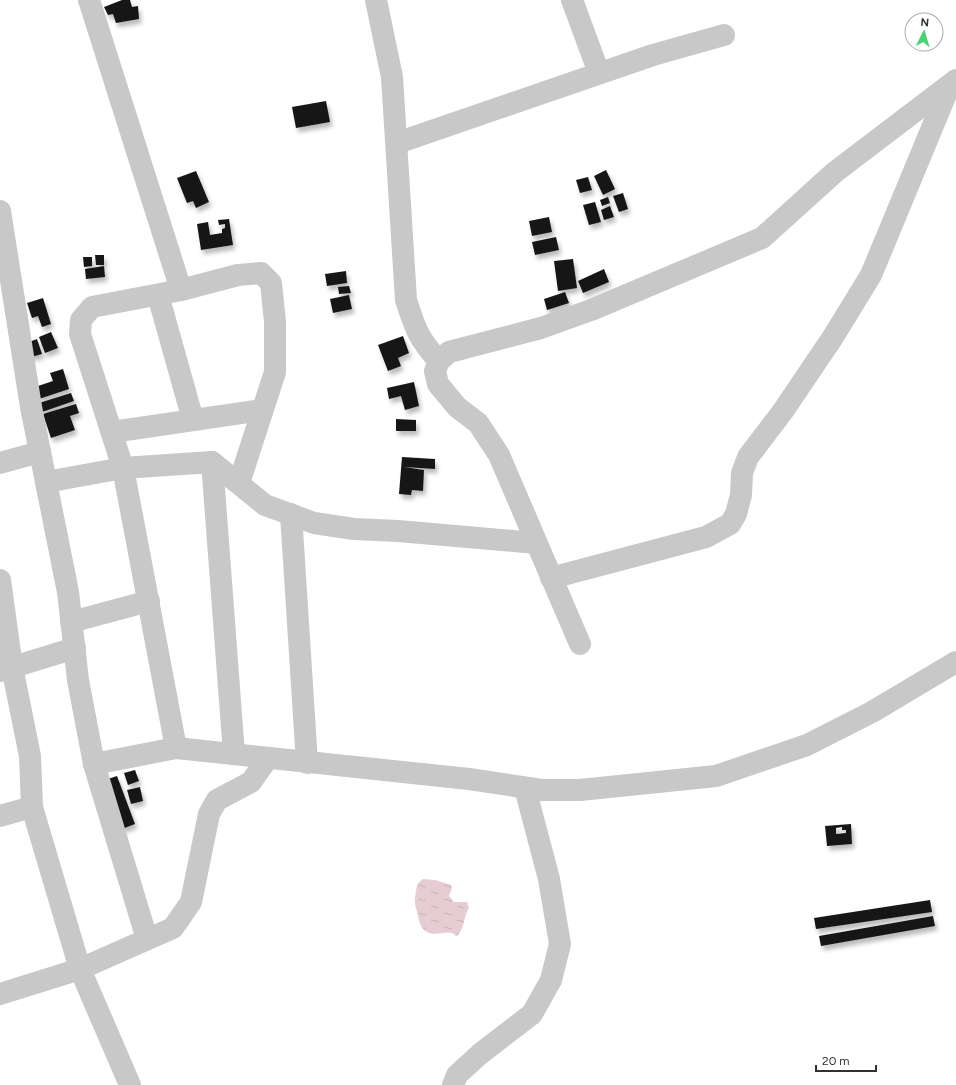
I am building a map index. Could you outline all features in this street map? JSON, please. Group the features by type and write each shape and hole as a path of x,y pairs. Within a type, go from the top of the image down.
{"street":[{"path":"89,0 181,290"},
{"path":"376,0 392,77 406,300 415,329 424,346 439,361"},
{"path":"572,0 600,73"},
{"path":"397,143 653,55 724,35"},
{"path":"580,644 499,456 478,423 457,407 438,384 435,370 439,361 449,352 541,328 591,310 762,238 835,172 952,83"},
{"path":"551,578 706,537 730,524 736,514 741,495 742,473 748,457 783,411 833,337 871,275 952,83"},
{"path":"0,215 31,407 68,592 78,680 94,764 147,939"},
{"path":"176,748 123,468 80,334 81,320 92,307 181,290 238,275 261,273 271,283 275,322 274,372 239,483"},
{"path":"158,295 193,420"},
{"path":"112,432 262,410"},
{"path":"0,463 40,452"},
{"path":"46,482 123,468 212,462 265,505 314,523 354,529 398,531 536,543"},
{"path":"212,462 234,754"},
{"path":"291,514 307,763"},
{"path":"0,580 6,669 30,756 32,807 80,969 130,1085"},
{"path":"71,622 148,601"},
{"path":"6,669 75,648"},
{"path":"94,764 176,748 469,779 542,790 580,790 716,776 807,745 872,712 956,662"},
{"path":"0,994 80,969 173,928 191,902 209,814 218,800 251,782 268,758"},
{"path":"453,1085 457,1076 480,1054 532,1014 551,980 560,944 549,879 525,788"},
{"path":"0,816 32,807"}],"water":[{"path":"423,879 435,880 451,885 452,888 449,896 454,902 467,902 469,908 461,931 456,937 453,933 448,932 437,934 431,933 426,931 421,926 415,900 417,885"}],"building":[{"path":"122,0 130,0 132,7 138,6 139,19 116,23 113,14 108,15 104,7"},
{"path":"326,101 330,122 296,128 292,107"},
{"path":"606,170 615,189 603,195 594,176"},
{"path":"196,171 209,202 196,208 193,201 187,203 177,178"},
{"path":"588,177 592,190 580,193 576,180"},
{"path":"623,193 628,209 619,212 613,196"},
{"path":"608,197 610,203 602,206 600,200"},
{"path":"595,202 601,222 589,225 583,205"},
{"path":"610,206 614,217 604,220 601,210"},
{"path":"549,217 552,232 532,236 529,221"},
{"path":"229,219 233,245 201,250 197,224 208,222 210,235 222,233 222,229 225,228 225,224 219,225 218,220"},
{"path":"556,237 559,250 535,255 532,242"},
{"path":"95,255 104,255 104,265 96,265"},
{"path":"83,257 92,257 92,266 84,267"},
{"path":"573,259 577,288 558,291 554,261"},
{"path":"104,266 105,277 86,279 85,269"},
{"path":"604,269 609,282 583,293 578,281"},
{"path":"346,271 347,283 327,286 325,274"},
{"path":"349,286 351,293 339,294 338,287"},
{"path":"565,292 569,303 547,310 544,299"},
{"path":"349,295 352,309 333,313 330,299"},
{"path":"43,298 51,324 42,327 38,316 32,318 27,303"},
{"path":"51,332 58,348 45,353 39,337"},
{"path":"403,336 409,353 398,358 401,366 388,371 378,345"},
{"path":"37,339 42,354 31,357 26,343"},
{"path":"63,369 69,389 39,399 35,387 53,381 50,373"},
{"path":"414,382 419,406 405,410 401,396 389,399 387,388"},
{"path":"71,393 74,401 42,412 39,403"},
{"path":"76,404 79,413 70,416 75,430 51,438 43,414"},
{"path":"396,419 416,420 416,431 396,431"},
{"path":"402,457 435,459 435,469 404,467 424,470 423,491 412,490 411,495 399,494"},
{"path":"135,770 139,781 128,785 124,773"},
{"path":"117,776 135,824 122,829 105,780"},
{"path":"140,787 143,801 131,804 127,790"},
{"path":"851,824 852,844 827,846 825,826","holes":["842,827 842,830 846,830 846,833 836,834 836,828"]},
{"path":"930,900 932,912 816,929 814,918"},
{"path":"933,916 935,926 821,946 819,936"}]}
